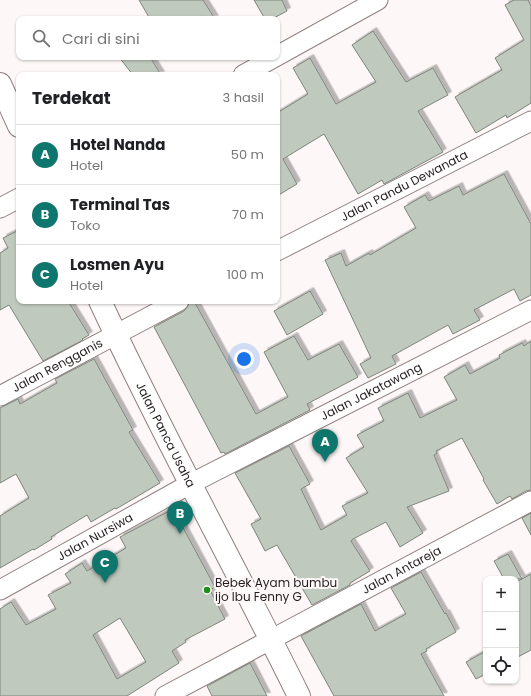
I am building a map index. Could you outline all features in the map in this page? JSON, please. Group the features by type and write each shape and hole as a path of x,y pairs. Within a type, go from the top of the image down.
{"main road":[{"path":"0,84 16,119"},
{"name":"Jalan Panca Usaha","path":"101,304 190,484 299,696"}],"street":[{"path":"280,54 378,0"},
{"path":"247,72 269,60"},
{"name":"Jalan Pandu Dewanata","path":"280,249 531,121"},
{"path":"0,208 16,200"},
{"path":"115,334 173,304"},
{"name":"Jalan Jakatawang","path":"190,484 531,310"},
{"name":"Jalan Rengganis","path":"0,396 115,334"},
{"name":"Jalan Nursiwa","path":"0,590 190,484"},
{"name":"Jalan Antareja","path":"165,696 531,501"}],"building":[{"path":"139,0 203,0 213,16 148,16"},
{"path":"254,0 282,0 287,11 278,16 263,16"},
{"path":"514,0 528,0 531,6 531,103 507,118 506,115 476,133 455,97 502,70 495,58 524,40 505,5"},
{"path":"373,31 406,82 433,68 448,95 418,111 443,152 384,184 382,180 358,194 324,134 283,159 297,184 280,194 280,111 308,94 293,68 310,58 336,104 376,82 352,45"},
{"path":"121,60 152,60 159,72 131,72"},
{"path":"504,174 531,224 531,295 520,301 514,289 474,310 480,320 453,334 448,325 392,356 396,364 368,378 360,364 371,358 325,260 341,253 346,266 369,253 370,255 416,228 404,207 425,195 429,201 459,186 463,195"},
{"path":"16,232 16,304 70,304 89,335 82,339 83,340 43,361 9,305 0,310 0,253 8,248 3,238"},
{"path":"310,291 323,314 287,335 274,311"},
{"path":"189,304 196,304 256,414 288,397 264,352 294,336 308,360 339,344 358,377 307,404 310,410 225,454 224,452 221,453 154,327 184,311"},
{"path":"531,341 531,490 526,491 512,499 510,496 497,504 462,438 436,451 437,453 434,455 449,491 407,507 423,533 400,547 386,522 353,539 351,541 370,571 350,583 350,585 312,605 277,545 265,551 251,524 261,519 235,473 289,446 310,484 301,489 321,530 347,515 342,506 368,493 346,458 364,447 357,435 384,421 378,408 408,393 420,418 457,400 444,377 465,365 470,374 500,358 499,355 522,343 524,346"},
{"path":"94,359 133,430 129,432 160,483 91,522 87,515 51,537 52,539 34,550 33,549 0,568 0,516 29,498 16,474 0,483 0,408 18,399 20,404 57,383 55,379"},
{"path":"173,509 215,587 210,590 225,619 185,640 186,642 172,651 179,663 127,696 0,696 0,609 11,602 26,625 56,609 48,595 71,583 65,574 82,563 87,571 126,548 120,537","holes":["120,618 146,662 117,679 93,635"]},
{"path":"531,513 531,535 522,518"},
{"path":"508,554 522,579 519,579 519,576 502,576 494,561"},
{"path":"421,572 456,632 426,649 427,651 421,654 444,696 334,696 301,636 361,604 375,631 406,614 391,588"},
{"path":"531,574 531,650 519,656 519,612 519,580"},
{"path":"483,653 483,676 476,679 466,662"},
{"path":"250,663 267,696 212,696 207,686"}],"place":[{"name":"Hotel Nanda","path":"325,462"},
{"name":"Terminal Tas","path":"180,534"},
{"name":"Losmen Ayu","path":"105,583"},
{"name":"Bebek Ayam bumbu ijo Ibu Fenny G","path":"207,590"}]}
